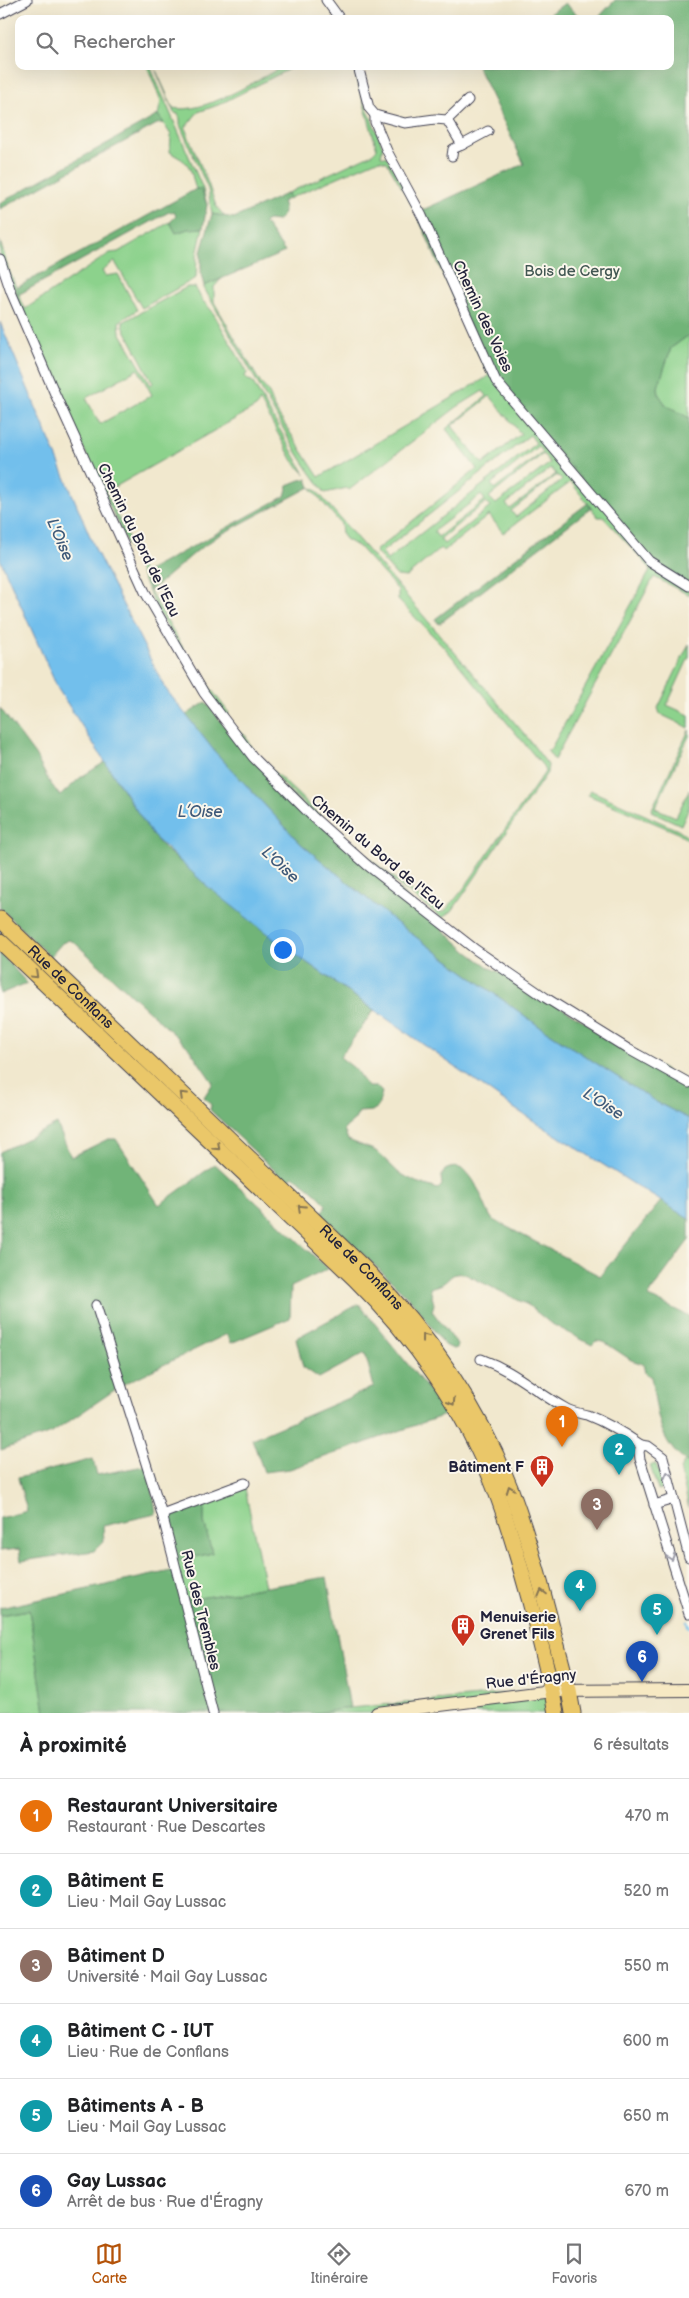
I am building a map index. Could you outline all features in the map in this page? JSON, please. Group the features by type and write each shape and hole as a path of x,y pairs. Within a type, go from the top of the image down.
{"main road":[{"name":"Rue de Conflans","path":"0,919 363,1267 396,1302 426,1339 470,1404 508,1483 530,1550 569,1690 573,1713"},
{"name":"Rue de Conflans","path":"0,941 355,1279 383,1307 418,1350 461,1416 495,1488 515,1548 556,1713"}],"street":[{"path":"0,14 27,0"},
{"path":"326,0 337,15"},
{"name":"Chemin des Voies","path":"359,70 367,100 375,115 375,122 387,151 422,216 496,381 649,562 689,586"},
{"path":"375,115 405,124 435,119 448,120 468,100"},
{"path":"448,120 462,145"},
{"path":"452,156 454,149 488,132"},
{"name":"Chemin du Bord de l'Eau","path":"0,259 11,292 55,394 145,592 204,693 253,758 312,816 368,865 476,950 546,998 620,1044 689,1083"},
{"name":"Rue des Trembles","path":"96,1305 162,1514 213,1713"},
{"path":"481,1359 512,1372 547,1398 568,1410 588,1416 630,1437 641,1445 654,1449 664,1457 689,1557"},
{"path":"641,1445 639,1452 654,1505 689,1614"},
{"path":"162,1514 245,1484"},
{"path":"654,1505 674,1499"},
{"name":"Rue d'Éragny","path":"377,1713 552,1691 689,1690"}],"green space":[{"name":"Bois de Cergy","path":"615,0 689,0 689,335 671,348 658,387 659,395 666,405 689,418 689,586 661,571 493,377 416,213 524,164 479,70 674,70 674,15 601,15"},
{"path":"565,3 578,15 548,15"},
{"path":"149,70 152,70 203,189 207,205 199,189 196,189 188,165 170,152 171,135 158,115 161,101"},
{"path":"156,70 173,108 186,109 230,95 277,70 287,70 218,105 198,112 185,128 216,206 224,216 212,214 208,189 180,125 178,114 174,113"},
{"path":"354,70 357,70 365,103 383,147 381,156 387,157 406,190 689,589 689,595 654,577 554,760 547,750 550,750 651,569 603,517 598,517 571,482 503,533 489,515 444,551 441,548 406,577 397,576 375,551 477,469 446,429 487,396 483,391 457,407 349,490 347,488 325,493 296,451 204,288 204,286 221,279 214,287 214,302 261,384 268,392 274,408 319,477 489,376 464,324 416,212 387,162 375,161 290,198 288,193 372,154 377,149","holes":["490,396 521,434 483,464 452,426","530,435 536,443 387,560 382,552","538,446 543,452 495,489 491,484","543,454 550,463 496,504 489,497","551,468 556,474 510,509 506,504","557,475 562,480 516,517 511,511","481,495 485,500 438,537 434,531","486,502 490,507 444,544 440,539"]},
{"path":"158,115 164,123 157,124 0,209 0,203"},
{"path":"196,189 201,189 207,205 203,228 188,229 176,233 170,222 176,216 174,212 169,212 18,295 16,288"},
{"path":"288,193 290,198 282,202 284,213 281,217 277,221 268,220 264,222 285,252 204,286 201,274 201,252 212,214 234,218"},
{"path":"170,222 176,233 188,229 203,228 197,255 196,278 142,308 115,262 102,271 105,276 118,274 137,310 119,322 120,332 151,385 153,383 123,326 123,322 187,287 195,287 202,300 212,311 246,370 245,376 248,380 252,381 305,474 293,461 260,401 256,407 106,492 137,557 150,591 193,665 229,713 226,717 236,730 246,736 248,743 257,756 362,852 401,884 443,913 462,891 545,772 543,766 445,648 398,600 398,590 360,548 345,539 342,535 341,524 310,487 316,490 527,737 548,765 547,773 452,911 442,918 358,854 270,772 222,716 158,612 73,425 48,363 35,341 4,267 0,253 0,241 8,268 25,309 110,253 118,252","holes":["138,369 152,395 100,424 86,398"]},
{"path":"689,335 689,418 666,405 659,395 658,387 671,348"},
{"path":"307,479 310,487 218,536 197,551 150,591 144,573 285,496 288,485"},
{"path":"588,503 591,508 439,624 435,619"},
{"path":"689,644 689,657 667,705 689,715 689,728 660,714 658,708"},
{"path":"206,702 248,756 468,952 490,968 511,977 689,1085 689,1119 656,1102 540,1027 398,924 301,844 215,752 186,715"},
{"path":"0,708 35,755 49,781 60,796 81,777 105,762 153,836 165,849 275,940 374,1010 340,1057 354,1068 368,1087 377,1087 382,1092 378,1107 372,1111 359,1112 354,1121 344,1129 348,1140 376,1151 399,1173 416,1182 438,1189 442,1185 441,1177 445,1170 455,1167 463,1169 470,1175 492,1219 600,1276 661,1201 689,1219 689,1240 649,1297 689,1316 689,1463 671,1446 665,1436 657,1414 651,1377 645,1373 643,1364 631,1360 604,1342 596,1341 592,1345 550,1323 528,1305 465,1274 454,1275 442,1284 430,1288 434,1304 432,1311 457,1344 457,1348 453,1349 445,1345 411,1300 326,1219 322,1213 326,1206 321,1198 292,1176 288,1183 210,1110 211,1105 204,1097 213,1083 189,1048 74,942 69,940 62,943 50,957 0,908"},
{"path":"689,730 689,736 655,808 676,817 689,790 689,807 681,825 651,811"},
{"path":"590,790 678,830 689,838 689,841 676,832 588,795"},
{"path":"0,953 27,983 0,994"},
{"path":"57,1124 71,1157 108,1139 116,1139 159,1205 215,1164 328,1269 291,1287 290,1318 231,1343 227,1334 122,1385 52,1433 1,1450 0,1152"},
{"path":"359,1304 448,1414 290,1469 264,1472 252,1439 374,1387 365,1353 319,1378 303,1367 296,1338"},
{"path":"93,1459 97,1475 149,1465 156,1514 103,1526 104,1541 94,1551 21,1561 19,1549 0,1551 0,1518 27,1511 18,1478"},
{"path":"685,1461 689,1463 689,1509 680,1469"},
{"path":"656,1464 664,1489 658,1490 650,1465"},
{"path":"245,1488 265,1587 187,1600 171,1571 173,1562 212,1553 204,1522 204,1501"},
{"path":"204,1501 204,1522 212,1553 173,1562 163,1514"},
{"path":"171,1571 187,1600 327,1577 350,1708 316,1713 42,1713 45,1712 29,1610 0,1615 0,1608"},
{"path":"29,1610 45,1712 0,1713 0,1615"},
{"path":"542,1690 555,1713 316,1713 350,1708"}],"water":[{"name":"L’Oise","path":"0,322 97,553 165,688 215,752 301,844 398,924 540,1027 656,1102 689,1119 689,1219 512,1107 275,940 207,886 153,836 58,689 0,559"}],"waterway":[{"path":"687,1622 689,1627"}],"place":[{"name":"Restaurant Universitaire","path":"562,1447"},
{"name":"Bâtiment E","path":"619,1475"},
{"name":"Bâtiment F","path":"542,1488"},
{"name":"Bâtiment D","path":"597,1530"},
{"name":"Bâtiment C - IUT","path":"580,1611"},
{"name":"Bâtiments A - B","path":"657,1635"},
{"name":"Menuiserie Grenet Fils","path":"463,1647"},
{"name":"Gay Lussac","path":"642,1682"}],"water label":[{"name":"L'Oise","path":"61,539"},
{"name":"L'Oise","path":"281,864"},
{"name":"L'Oise","path":"604,1103"}]}
